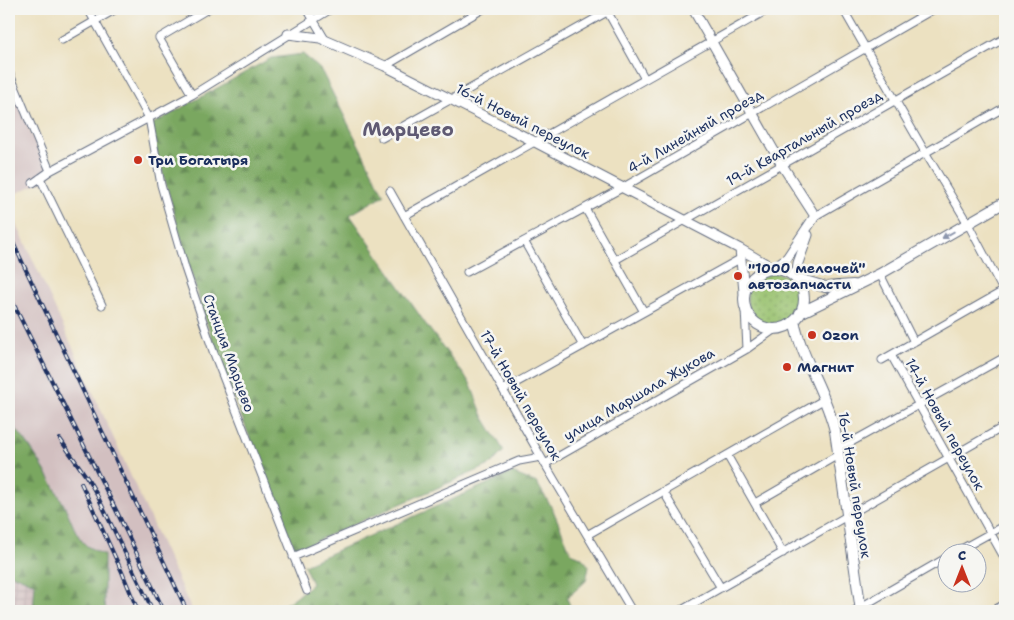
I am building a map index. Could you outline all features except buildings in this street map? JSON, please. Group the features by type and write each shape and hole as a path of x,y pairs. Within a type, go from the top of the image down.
{"main road":[{"path":"777,329 787,326 797,317 880,274 1005,202"},
{"path":"798,339 777,329 762,327 755,323 745,309 744,292 754,275 763,270 773,268 784,270 796,278 825,287 859,284"},
{"path":"796,278 802,287 804,296 804,305 797,317"},
{"name":"16-й Новый переулок","path":"797,317 798,339 831,413 848,516 858,610"}],"street":[{"name":"Станция Марцево","path":"88,9 96,20 149,118 161,185 185,268 213,351 307,591"},
{"path":"62,40 116,9"},
{"path":"192,95 160,38 208,9"},
{"path":"307,9 326,41"},
{"path":"33,183 50,171 192,95 331,9"},
{"path":"385,66 473,11 483,9"},
{"path":"693,9 782,165 814,216"},
{"path":"404,216 769,9"},
{"path":"844,9 1005,291 882,360"},
{"name":"4-й Линейный проезд","path":"467,272 622,188 934,9"},
{"path":"382,138 607,10 646,79"},
{"name":"16-й Новый переулок","path":"288,34 326,41 385,66 685,220 773,268"},
{"name":"19-й Квартальный проезд","path":"615,260 1005,38"},
{"path":"9,72 50,171"},
{"path":"773,268 787,258 814,216 1005,107"},
{"path":"40,178 102,305"},
{"name":"17-й Новый переулок","path":"390,191 543,460 632,611"},
{"path":"585,208 644,312"},
{"path":"796,278 798,263 814,216"},
{"path":"524,241 583,346"},
{"path":"740,249 744,292"},
{"path":"503,390 738,260 741,263"},
{"name":"14-й Новый переулок","path":"880,274 914,342"},
{"path":"745,309 747,349"},
{"name":"улица Маршала Жукова","path":"293,557 519,461 543,460 747,349 777,329"},
{"name":"14-й Новый переулок","path":"891,355 1005,559"},
{"path":"755,503 838,452 1005,357"},
{"path":"587,535 825,399"},
{"path":"680,611 1005,426"},
{"path":"727,455 783,553"},
{"path":"663,491 721,588"},
{"path":"974,542 1005,524"},
{"path":"858,610 936,564"},
{"path":"992,611 1005,604"}],"shaded area":[{"path":"9,86 51,177 9,197"},
{"path":"9,207 192,611 50,611 9,534"},
{"path":"9,534 50,611 9,611"}],"green space":[{"path":"303,54 321,70 384,195 350,215 425,323 470,383 483,416 504,451 490,465 295,550 207,324 149,126 271,58"},
{"path":"773,273 787,277 795,285 799,299 795,313 787,321 773,325 759,321 751,313 747,299 751,285 759,277"},
{"path":"9,421 25,440 46,472 79,537 87,546 104,555 104,603 107,611 33,611 35,584 9,573 9,534 11,531 9,526"},
{"path":"512,473 537,483 553,510 571,553 581,557 589,566 586,581 567,598 572,611 273,611 293,599 312,584 304,565"}],"railway":[{"path":"9,234 187,611"},
{"path":"9,295 164,611"},
{"path":"60,439 97,495 153,611"},
{"path":"81,483 138,611"}],"place":[{"name":"Три Богатыря","path":"138,160"},
{"name":"\"1000 мелочей\" автозапчасти","path":"738,276"},
{"name":"Ozon","path":"812,335"},
{"name":"Магнит","path":"787,367"}],"district":[{"name":"Марцево","path":"408,129"}]}
